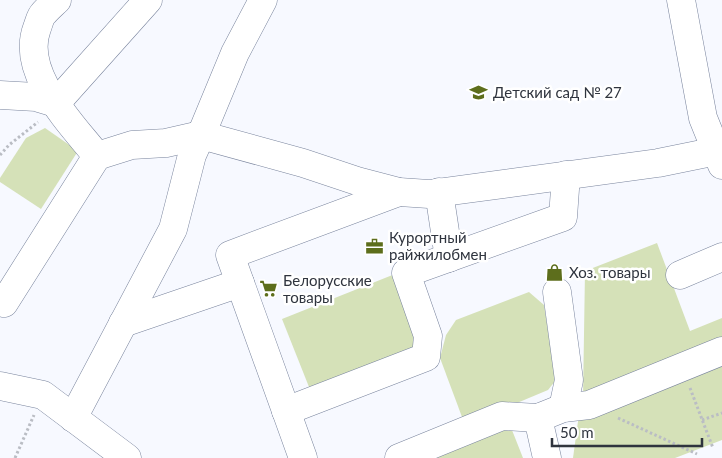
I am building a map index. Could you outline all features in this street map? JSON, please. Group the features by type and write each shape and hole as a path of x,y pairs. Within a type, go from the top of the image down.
{"lane":[{"path":"56,103 148,0"},
{"path":"73,418 173,229 192,155 235,53 264,0"},
{"path":"4,303 97,156 132,145 166,143 200,135 399,192 429,194 720,155 703,118 681,0"},
{"path":"44,5 34,38 35,62 43,84 97,156"},
{"path":"0,96 36,97 56,103"},
{"path":"286,411 426,357 428,336 406,274 563,216 566,175"},
{"path":"303,458 230,255 399,192"},
{"path":"439,192 449,258"},
{"path":"680,275 722,257"},
{"path":"123,323 240,284"},
{"path":"547,458 563,410 568,380 557,292"},
{"path":"399,458 502,416 563,410 722,351"},
{"path":"0,386 43,395 127,458"}],"path":[{"path":"0,155 56,103"},
{"path":"681,367 713,448"},
{"path":"15,458 43,395"},
{"path":"563,410 697,454"},
{"path":"702,420 722,413"}],"green space":[{"path":"45,128 78,151 41,209 0,182 0,178 26,138"},
{"path":"657,243 690,331 722,318 722,340 583,397 585,271"},
{"path":"395,274 424,347 311,392 282,319"},
{"path":"529,292 544,305 556,380 548,390 465,425 440,358 446,335 456,320"},
{"path":"722,356 722,440 675,458 573,458 579,414"},
{"path":"510,425 523,458 429,458"}],"place":[{"name":"Детский сад № 27","path":"479,92"},
{"name":"Курортный райжилобмен","path":"375,246"},
{"name":"Хоз. товары","path":"555,272"},
{"name":"Белорусские товары","path":"269,289"}]}
